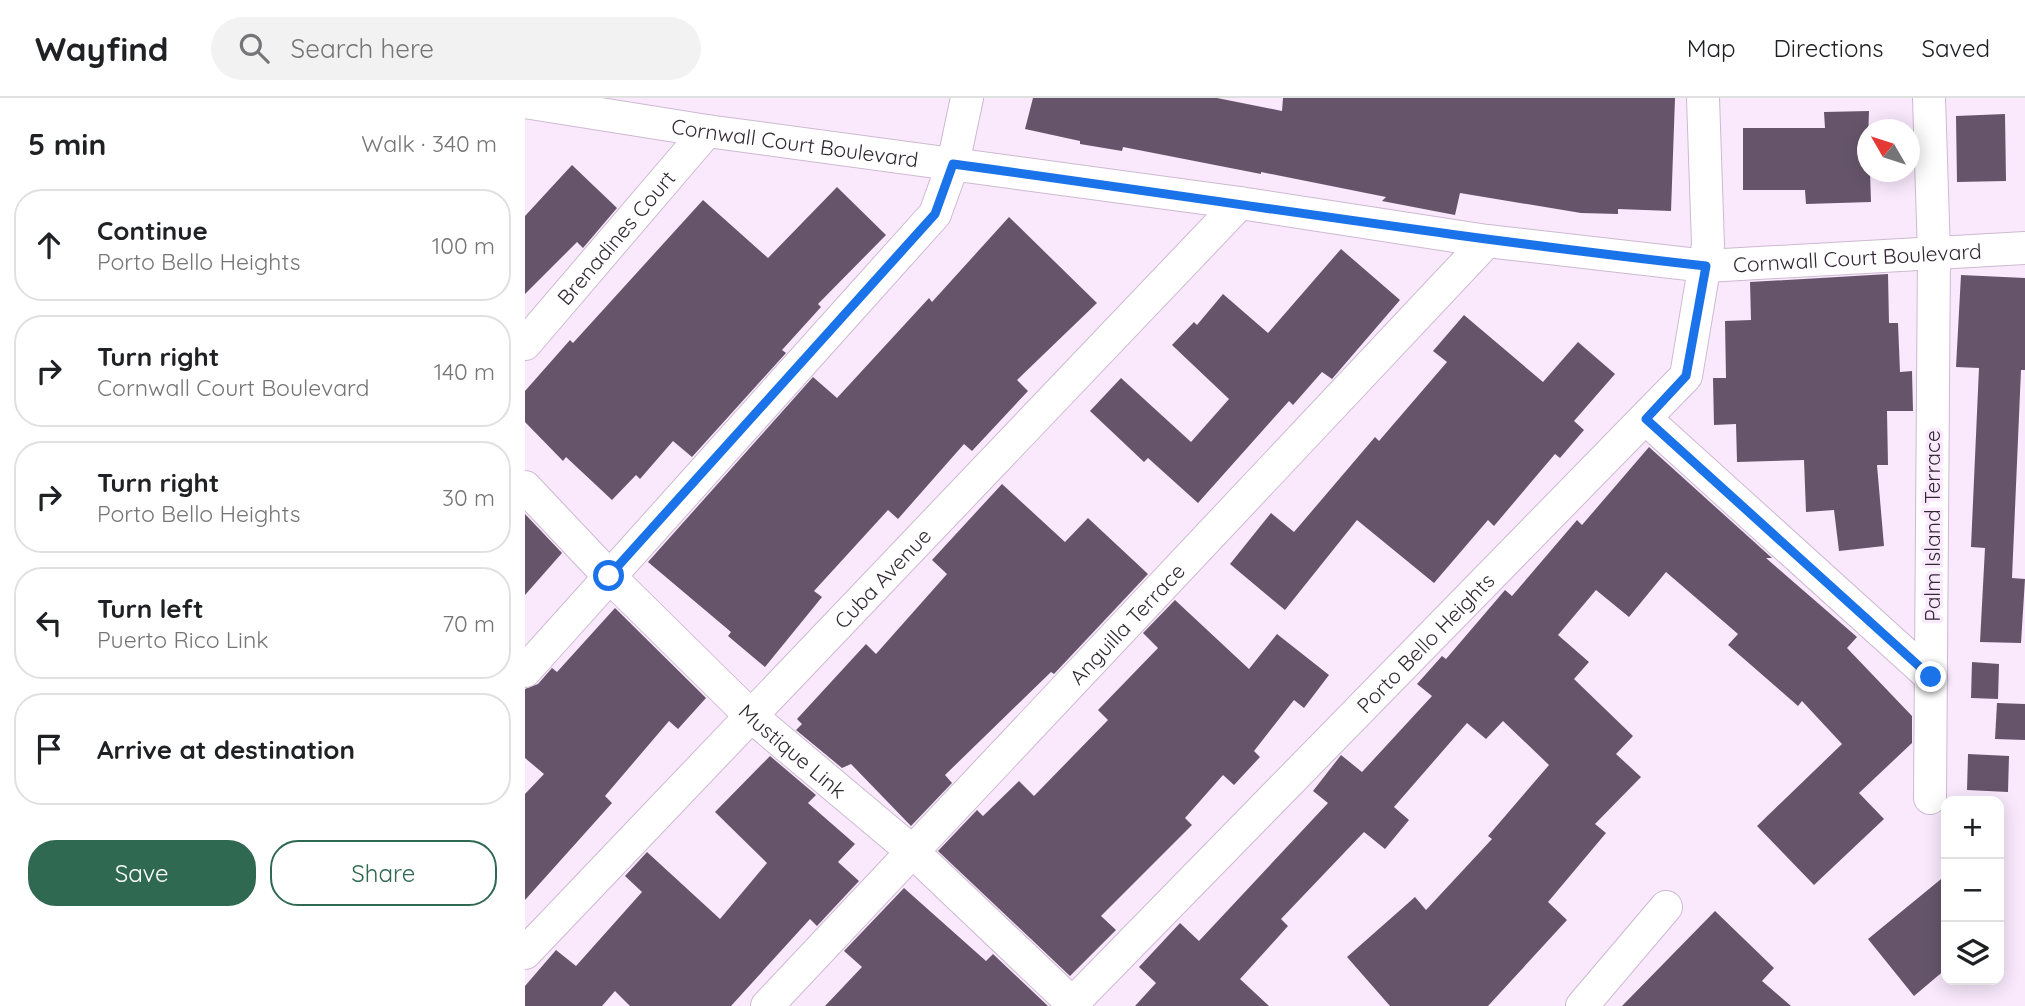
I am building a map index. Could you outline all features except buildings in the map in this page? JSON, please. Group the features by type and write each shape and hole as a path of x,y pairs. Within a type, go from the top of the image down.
{"street":[{"path":"525,671 935,214 953,164 967,98"},
{"name":"Porto Bello Heights","path":"1071,1005 1686,376 1707,255 1703,98"},
{"name":"Palm Island Terrace","path":"1929,98 1934,253 1930,798"},
{"name":"Cornwall Court Boulevard","path":"525,102 707,131 1240,203 1487,242 1707,255 1934,253 2025,248"},
{"name":"Brenadines Court","path":"525,344 707,131"},
{"name":"Cuba Avenue","path":"525,953 1240,203"},
{"name":"Anguilla Terrace","path":"767,1006 1487,242"},
{"path":"1646,419 1931,677"},
{"name":"Mustique Link","path":"525,487 609,576 751,716 913,852 1071,1005"},
{"path":"1582,1006 1666,907"}],"route":[{"path":"609,576 935,214 953,164 1240,203 1487,242 1706,266 1686,376 1646,419 1931,677"}]}
